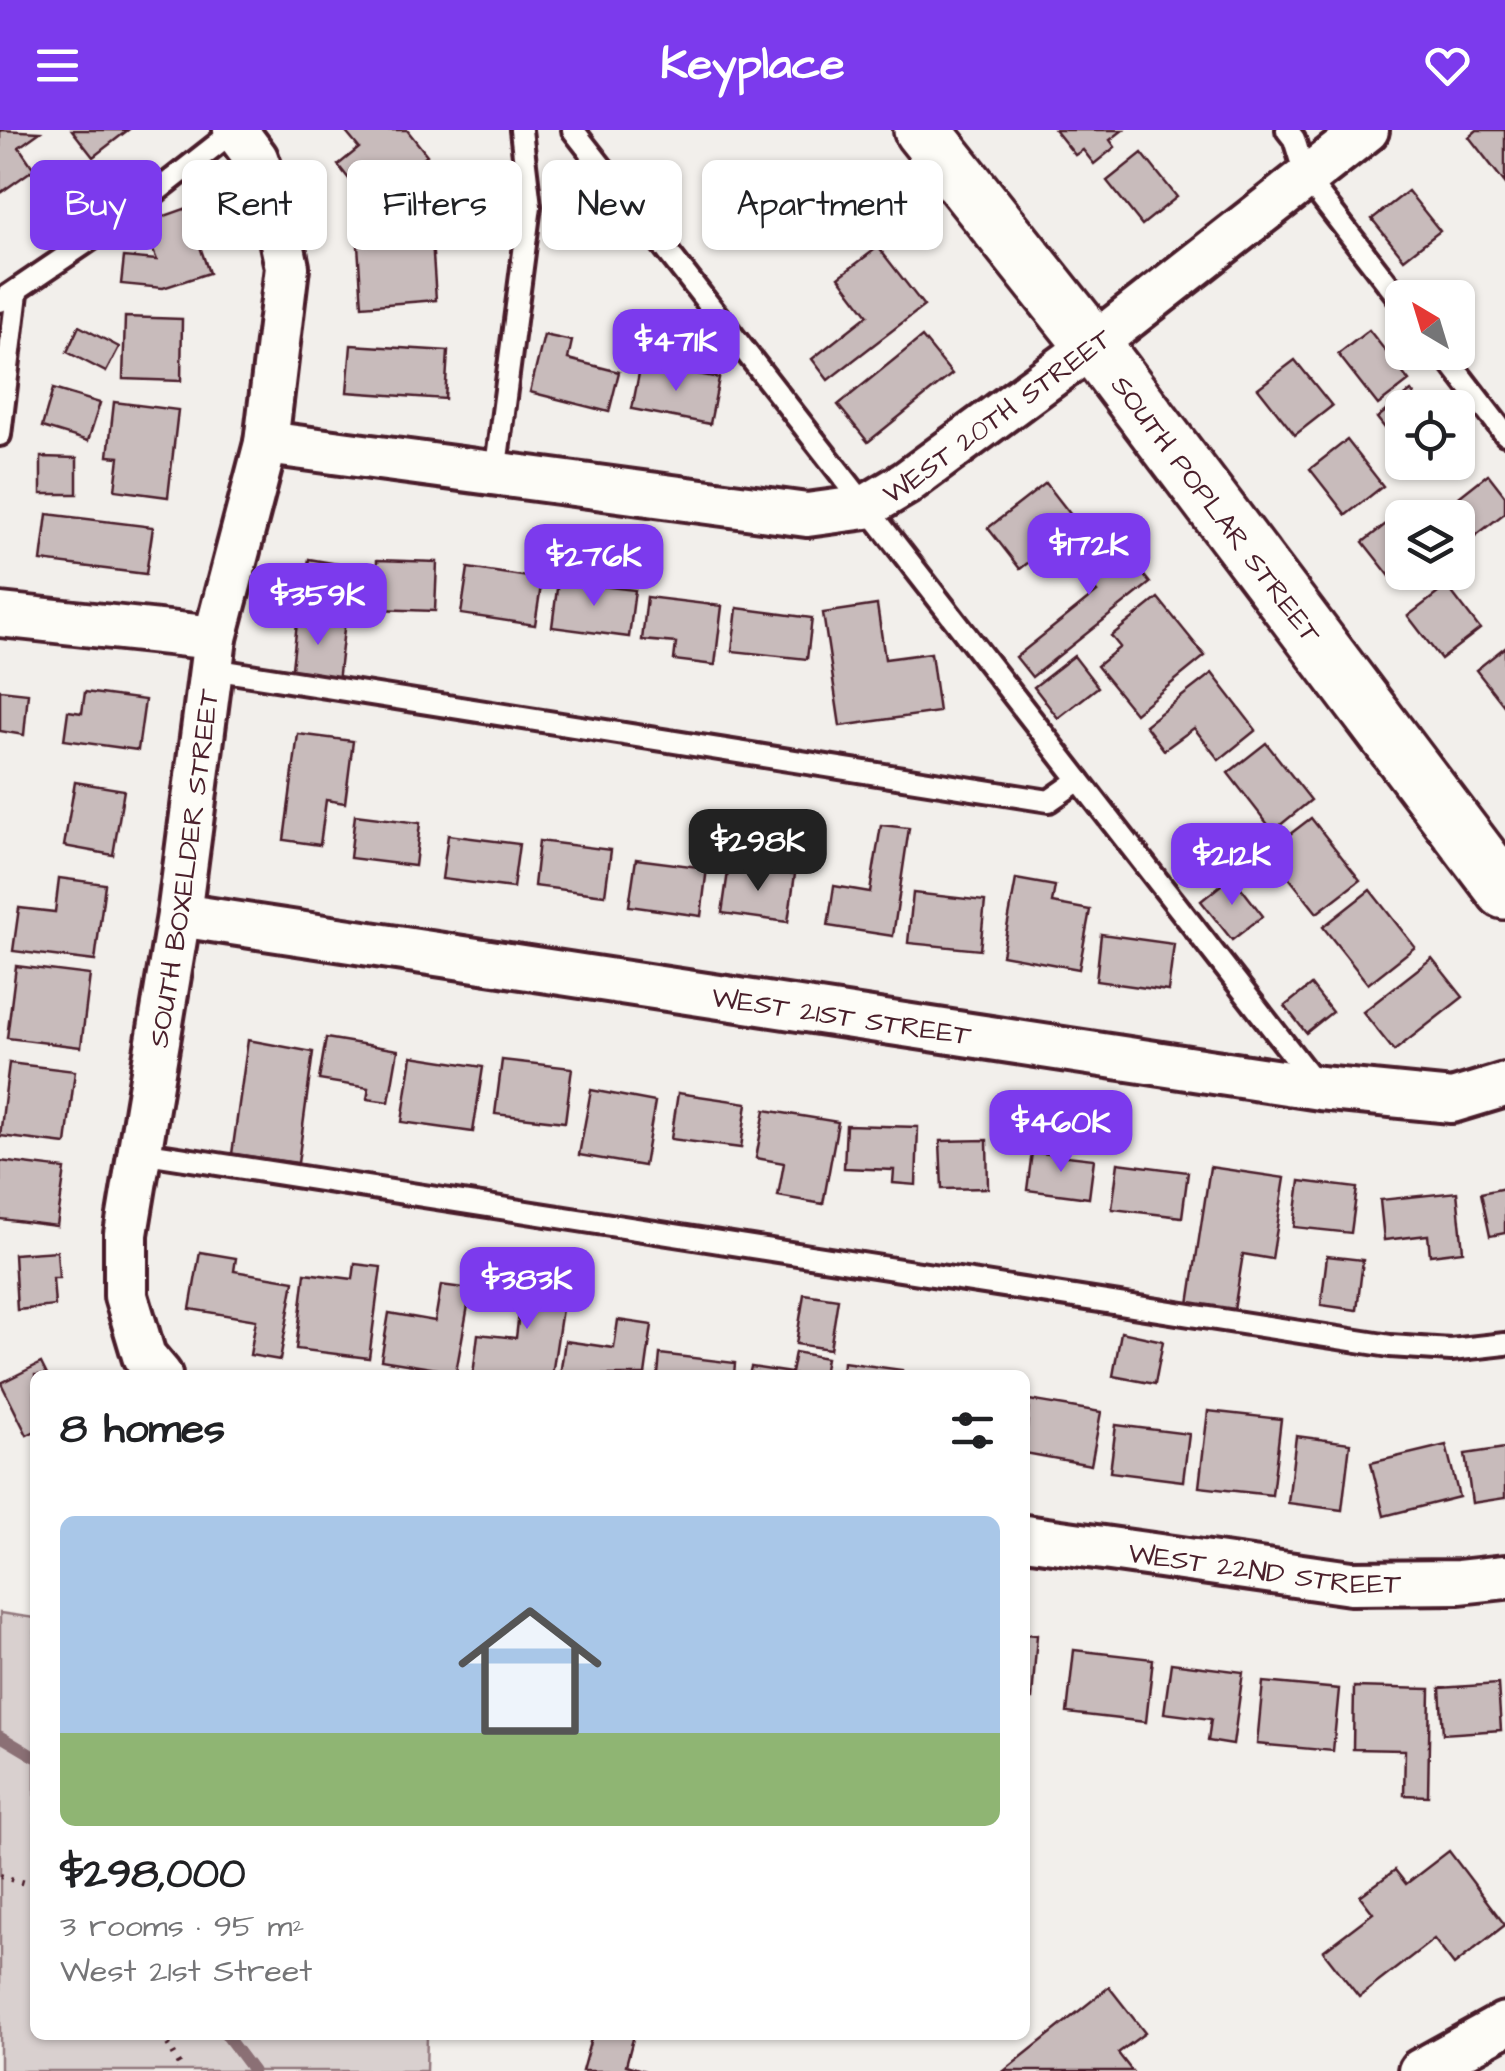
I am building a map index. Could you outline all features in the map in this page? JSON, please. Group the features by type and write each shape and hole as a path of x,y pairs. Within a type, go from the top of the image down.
{"main road":[{"name":"SOUTH POPLAR STREET","path":"922,130 1093,345 1505,891"}],"street":[{"name":"SOUTH BOXELDER STREET","path":"156,1370 144,1356 126,1296 126,1234 179,915 214,654 266,443 287,267 275,210 256,158 235,130"},
{"name":"WEST 20TH STREET","path":"266,443 807,515 866,507 906,483 1093,345 1366,130"},
{"path":"0,615 214,654"},
{"name":"WEST 21ST STREET","path":"179,915 1320,1088 1452,1101 1505,1086"},
{"name":"WEST 22ND STREET","path":"1030,1538 1351,1583 1459,1582 1505,1577"},
{"path":"1420,2071 1505,2024"}],"lane":[{"path":"0,435 8,297 124,217 235,130"},
{"path":"496,474 530,206 521,130"},
{"path":"572,130 1320,1088"},
{"path":"1288,130 1306,178 1385,280"},
{"path":"1456,370 1505,434"},
{"path":"214,654 1049,800 1079,780"},
{"path":"140,1152 1390,1346 1450,1350 1505,1344"}],"path":[{"path":"0,1876 30,1885"},
{"path":"166,2040 183,2071"}],"shaded area":[{"path":"0,1613 30,1617 30,2040 427,2040 426,2071 0,2071"}],"building":[{"path":"0,130 40,132 19,147 30,163 30,172 0,193"},
{"path":"72,130 128,130 93,157"},
{"path":"344,130 407,130 427,155 421,160 347,160 347,176 338,165 359,148"},
{"path":"1055,130 1123,130 1110,140 1115,147 1094,164 1083,150 1075,155"},
{"path":"1477,130 1505,130 1505,183 1469,137"},
{"path":"1142,153 1177,197 1142,225 1107,181"},
{"path":"1408,191 1440,231 1404,259 1372,219"},
{"path":"182,210 182,250 201,250 209,273 163,288 121,284 124,257 157,260 153,250 162,250 162,217"},
{"path":"358,250 433,250 436,300 362,306"},
{"path":"874,250 880,250 924,306 828,380 812,359 868,315 839,277"},
{"path":"125,317 182,319 181,381 123,379"},
{"path":"79,326 119,347 106,372 67,352"},
{"path":"1369,330 1385,350 1385,370 1400,370 1409,381 1397,390 1385,390 1385,400 1378,405 1338,354"},
{"path":"544,335 572,341 568,359 619,372 609,412 530,392"},
{"path":"922,337 952,374 868,442 838,405"},
{"path":"351,345 448,351 445,399 347,392"},
{"path":"1295,360 1332,406 1295,435 1258,388"},
{"path":"641,363 719,378 710,424 632,409"},
{"path":"53,389 100,403 88,441 42,427"},
{"path":"114,402 178,410 168,497 115,490 119,457 108,456"},
{"path":"1385,412 1385,428 1377,418"},
{"path":"1347,440 1383,486 1346,515 1310,469"},
{"path":"41,457 77,458 77,494 41,494"},
{"path":"1488,474 1505,496 1505,513 1475,536 1475,500 1455,500"},
{"path":"1046,483 1078,524 1020,569 988,528"},
{"path":"47,514 153,527 146,574 41,561"},
{"path":"1385,525 1385,570 1363,542"},
{"path":"1105,527 1150,583 1032,677 1016,657 1097,592 1068,557"},
{"path":"309,559 361,568 355,601 303,592"},
{"path":"377,560 437,562 435,611 375,609"},
{"path":"468,568 542,579 535,625 461,614"},
{"path":"558,581 635,590 629,637 552,627"},
{"path":"1442,590 1450,590 1480,629 1441,659 1408,616"},
{"path":"647,597 722,606 715,665 674,660 676,643 642,640"},
{"path":"1158,598 1205,656 1135,713 1097,666 1120,647 1111,636"},
{"path":"877,605 885,659 931,653 939,712 840,726 823,613"},
{"path":"737,608 812,618 807,659 732,651"},
{"path":"298,614 345,620 338,682 291,677"},
{"path":"1505,647 1505,707 1476,670"},
{"path":"1074,656 1098,687 1058,718 1034,687"},
{"path":"1212,673 1256,730 1219,760 1194,728 1164,750 1145,725"},
{"path":"0,690 28,693 24,735 0,731"},
{"path":"85,692 145,700 138,750 64,740 68,711 82,713"},
{"path":"298,734 353,741 345,803 326,800 320,845 284,840"},
{"path":"1266,743 1311,800 1273,831 1228,773"},
{"path":"75,782 124,790 113,855 64,846"},
{"path":"355,815 420,823 415,866 350,858"},
{"path":"1311,818 1360,880 1317,913 1268,851"},
{"path":"881,825 909,828 893,936 828,926 834,886 870,892"},
{"path":"448,835 519,844 513,888 442,879"},
{"path":"539,841 611,850 605,895 534,886"},
{"path":"636,859 707,868 701,916 629,906"},
{"path":"729,865 795,874 788,922 722,913"},
{"path":"1232,876 1263,916 1232,940 1201,901"},
{"path":"59,878 105,884 95,961 13,951 19,908 55,912"},
{"path":"1016,879 1055,886 1052,903 1090,910 1079,969 1002,955"},
{"path":"1370,890 1415,947 1368,984 1323,927"},
{"path":"913,893 985,901 980,950 908,943"},
{"path":"1101,934 1174,944 1168,991 1096,981"},
{"path":"1432,958 1463,997 1394,1051 1363,1012"},
{"path":"16,966 90,975 81,1047 7,1038"},
{"path":"1311,985 1332,1012 1306,1033 1285,1006"},
{"path":"326,1038 398,1050 389,1102 367,1099 369,1088 319,1080"},
{"path":"248,1040 313,1052 298,1163 232,1154"},
{"path":"412,1056 483,1067 473,1132 402,1122"},
{"path":"502,1060 572,1068 565,1122 495,1114"},
{"path":"9,1063 75,1071 66,1144 0,1136"},
{"path":"591,1090 655,1102 644,1166 579,1155"},
{"path":"678,1093 747,1103 741,1148 671,1139"},
{"path":"765,1110 838,1122 823,1204 778,1196 784,1163 756,1158"},
{"path":"846,1125 918,1127 916,1185 893,1183 894,1170 844,1168"},
{"path":"987,1140 988,1188 942,1189 940,1141"},
{"path":"1032,1152 1094,1159 1089,1198 1027,1190"},
{"path":"0,1161 65,1169 57,1226 0,1219"},
{"path":"1118,1163 1188,1172 1182,1217 1112,1209"},
{"path":"1210,1167 1285,1178 1272,1259 1243,1254 1234,1310 1189,1304"},
{"path":"1300,1181 1357,1188 1351,1233 1294,1227"},
{"path":"1505,1188 1505,1233 1490,1236 1481,1193"},
{"path":"1457,1192 1463,1251 1430,1255 1428,1235 1384,1240 1380,1200"},
{"path":"57,1251 59,1278 53,1278 55,1306 17,1310 14,1254"},
{"path":"200,1252 236,1258 234,1271 294,1281 280,1360 250,1355 256,1320 190,1309"},
{"path":"1327,1256 1363,1260 1357,1310 1321,1305"},
{"path":"355,1264 381,1267 369,1358 296,1349 305,1273 353,1279"},
{"path":"524,1271 567,1276 553,1370 474,1370 478,1334 516,1338"},
{"path":"441,1285 471,1289 456,1370 381,1360 389,1313 435,1321"},
{"path":"804,1294 838,1299 830,1349 796,1344"},
{"path":"618,1320 652,1325 646,1370 561,1370 565,1341 614,1348"},
{"path":"1121,1332 1163,1341 1155,1384 1113,1376"},
{"path":"795,1352 826,1358 824,1370 792,1370"},
{"path":"660,1354 735,1363 734,1370 658,1370"},
{"path":"843,1362 902,1370 842,1370"},
{"path":"41,1363 44,1370 30,1370 30,1434 27,1435 1,1383"},
{"path":"1030,1400 1101,1412 1091,1465 1030,1454"},
{"path":"1208,1411 1281,1419 1272,1495 1199,1487"},
{"path":"1116,1425 1189,1434 1183,1481 1110,1472"},
{"path":"1296,1436 1350,1443 1342,1510 1288,1503"},
{"path":"1446,1445 1459,1497 1384,1516 1371,1463"},
{"path":"1505,1448 1505,1498 1472,1503 1465,1454"},
{"path":"1030,1634 1037,1635 1030,1699"},
{"path":"1074,1650 1153,1659 1146,1722 1067,1713"},
{"path":"1171,1663 1243,1672 1233,1745 1208,1741 1211,1719 1164,1713"},
{"path":"1263,1682 1339,1689 1333,1751 1257,1744"},
{"path":"1498,1684 1501,1730 1443,1734 1440,1688"},
{"path":"1354,1687 1430,1689 1428,1796 1404,1795 1405,1750 1353,1749"},
{"path":"1449,1851 1505,1925 1454,1965 1434,1939 1359,1997 1323,1951 1373,1913 1360,1896 1395,1870 1406,1884"},
{"path":"1109,1987 1145,2033 1118,2053 1132,2071 1004,2071"},
{"path":"591,2040 633,2040 626,2065 645,2071 582,2071"}],"waterway":[{"path":"0,1736 30,1754"},
{"path":"230,2040 253,2071"}]}
